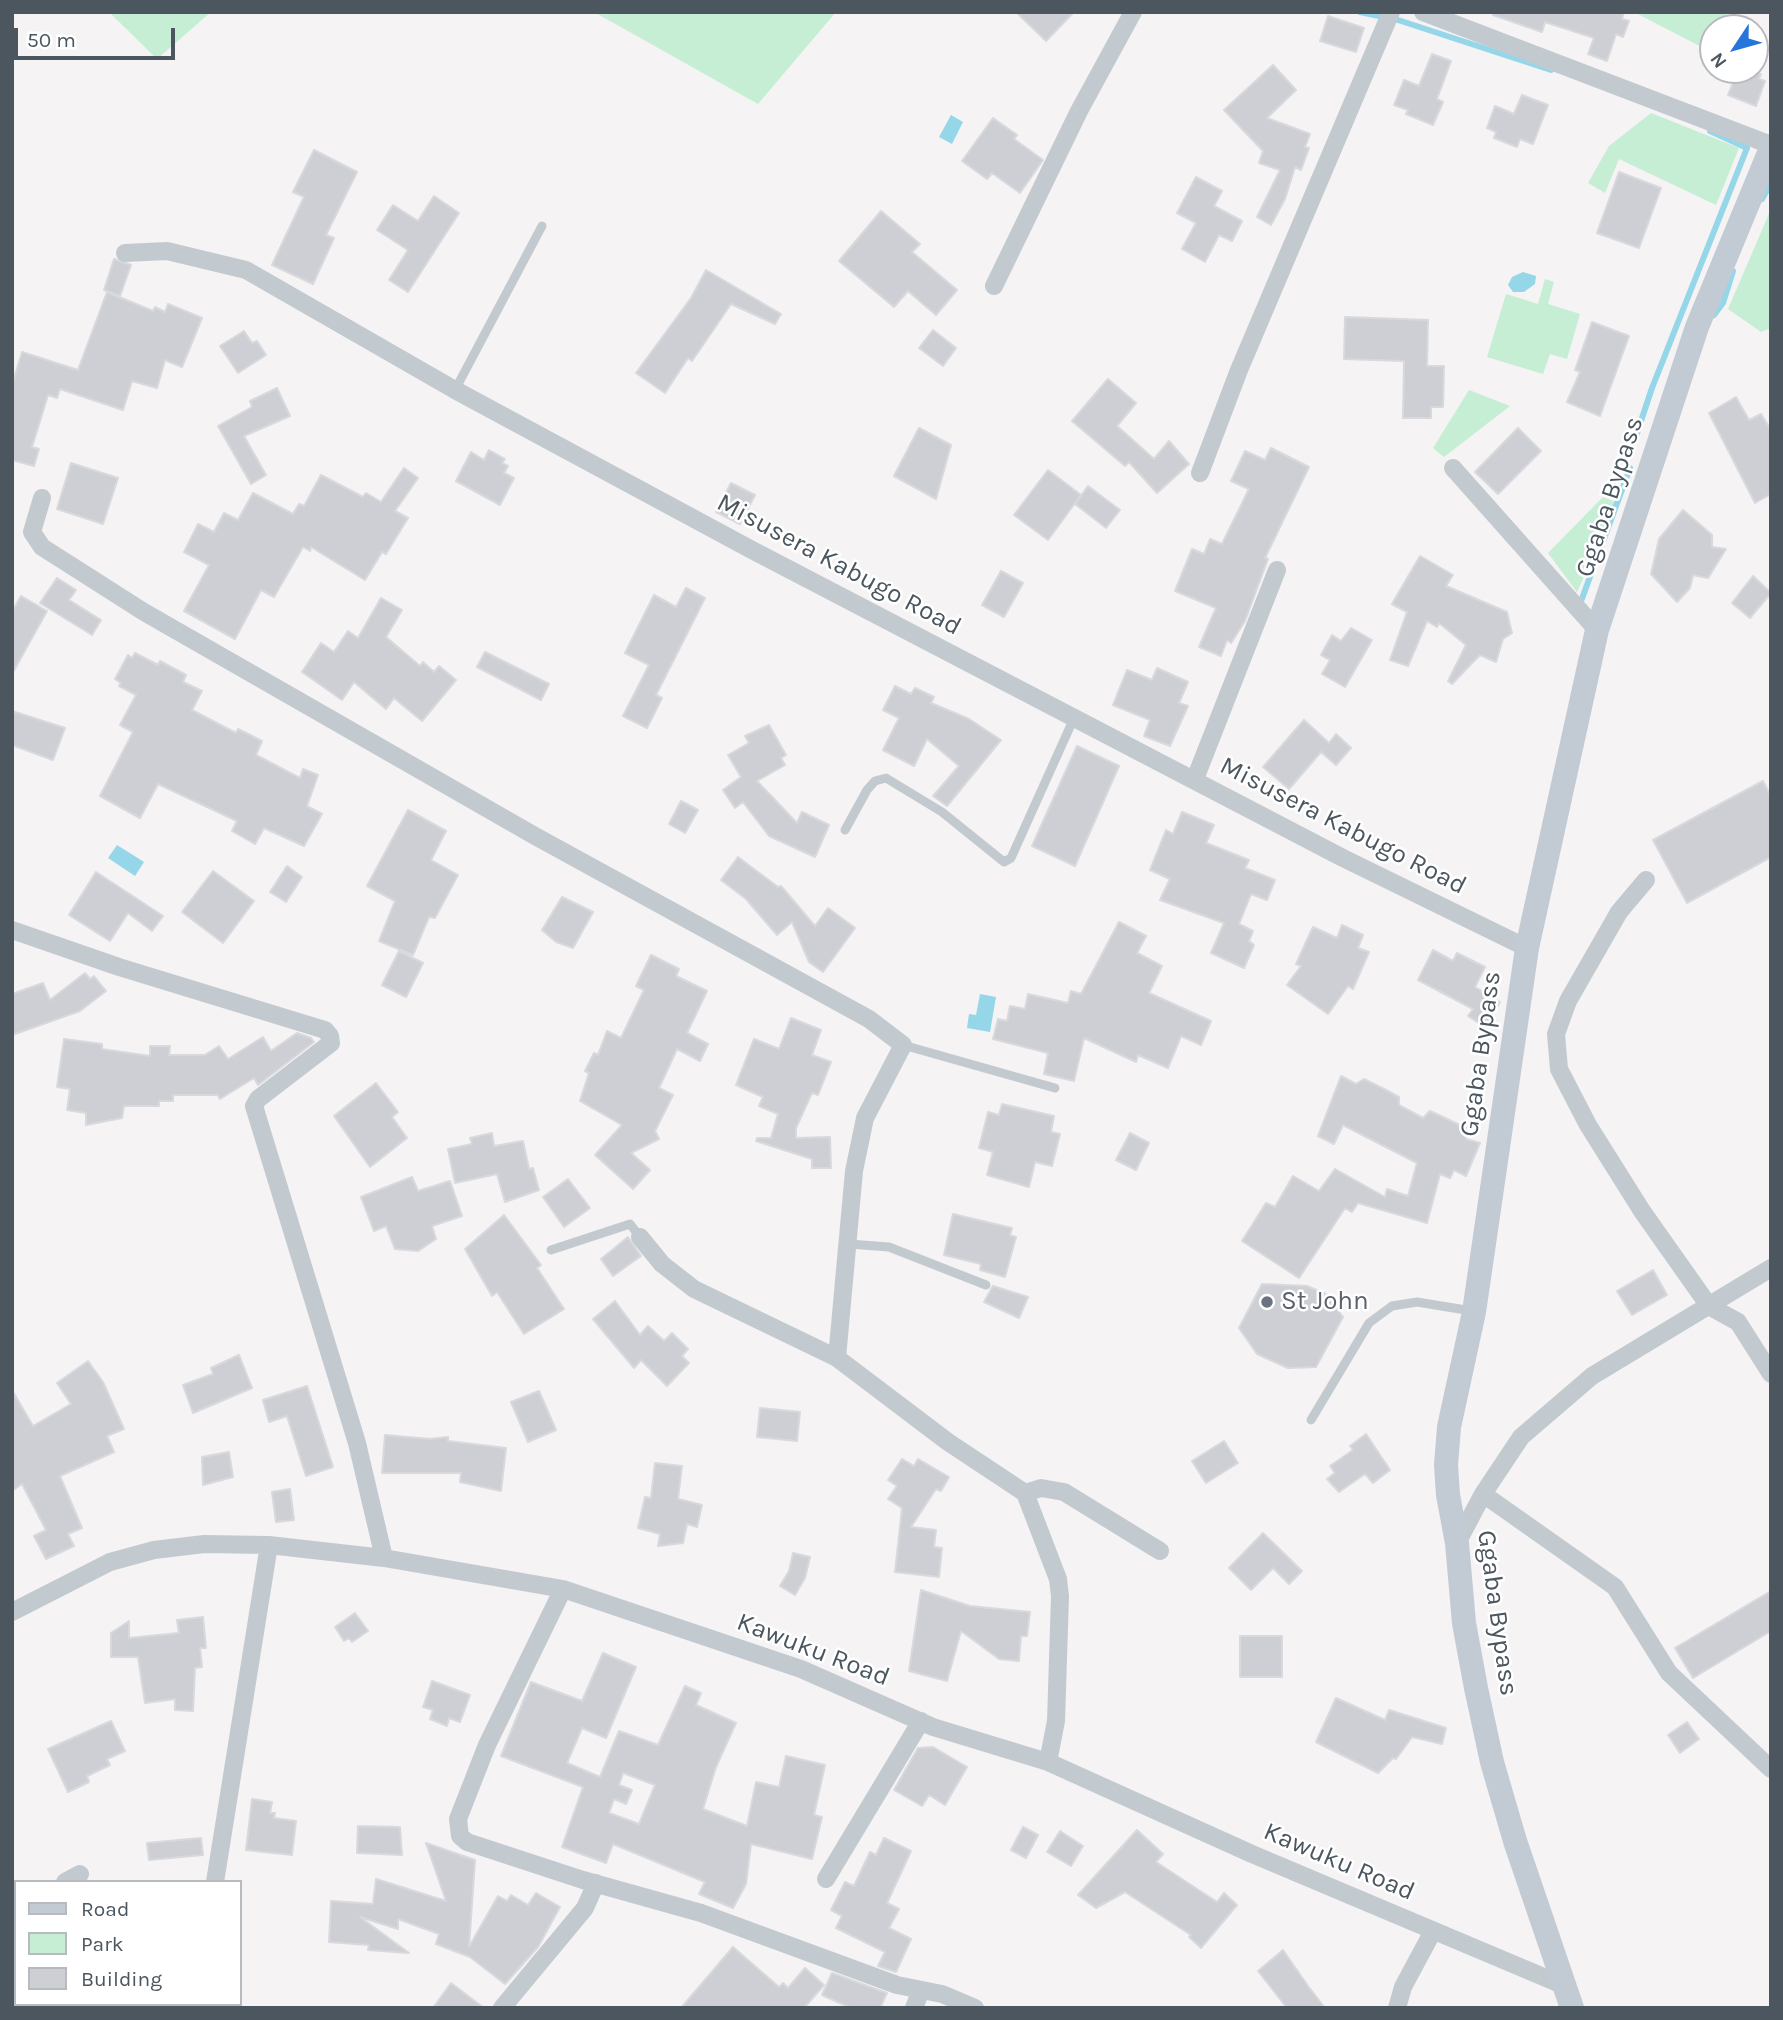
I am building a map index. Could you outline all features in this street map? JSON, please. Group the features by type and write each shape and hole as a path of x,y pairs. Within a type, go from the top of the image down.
{"street":[{"path":"994,286 1079,111 1133,12"},
{"path":"1200,473 1239,370 1391,12"},
{"path":"1423,12 1771,146"},
{"name":"Ggaba Bypass","path":"1568,1997 1515,1841 1492,1762 1464,1623 1457,1543 1446,1465 1449,1427 1474,1311 1527,948 1597,630 1697,327 1771,146"},
{"name":"Misusera Kabugo Road","path":"125,253 167,251 246,270 455,390 1074,718 1343,858 1527,948"},
{"path":"1452,468 1597,630"},
{"path":"42,498 33,532 35,540 144,612 535,836 869,1019 903,1045 865,1118 854,1171 837,1358"},
{"path":"1195,779 1277,570"},
{"path":"1646,880 1619,912 1568,1001 1556,1034 1559,1069 1635,1201 1709,1306 1738,1322 1771,1374"},
{"path":"12,930 145,976 324,1030 330,1036 331,1043 258,1099 254,1106 357,1443 384,1558"},
{"path":"640,1237 662,1264 694,1289 837,1358 948,1442 1026,1493 1058,1579 1060,1596 1055,1721 1048,1762"},
{"path":"1457,1543 1483,1494 1521,1437 1591,1376 1771,1268"},
{"path":"1026,1493 1041,1488 1064,1492 1160,1551"},
{"path":"1483,1494 1615,1587 1670,1673 1771,1769"},
{"name":"Kawuku Road","path":"12,1612 121,1559 154,1550 204,1544 269,1545 384,1558 563,1589 801,1669 921,1721 1048,1762 1433,1931 1568,1997"},
{"path":"215,1880 269,1545"},
{"path":"563,1589 487,1745 458,1819 457,1827 467,1842 701,1913 897,1985 975,2008"},
{"path":"826,1879 921,1721"},
{"path":"502,2008 586,1908 596,1883"},
{"path":"1397,2008 1403,1987 1433,1931"},
{"path":"914,2008 921,1990"}],"lane":[{"path":"455,390 542,226"},
{"path":"845,830 867,790 875,781 886,778 942,812 995,858 1004,862 1010,858 1074,718"},
{"path":"903,1045 1055,1087"},
{"path":"551,1250 630,1224 640,1237"},
{"path":"849,1244 889,1247 986,1284"},
{"path":"1311,1420 1369,1324 1392,1306 1417,1302 1474,1311"}],"green space":[{"path":"109,12 211,12 157,59"},
{"path":"594,12 836,12 758,104"},
{"path":"1634,12 1727,12 1699,14 1699,46"},
{"path":"1651,113 1739,148 1716,205 1619,159 1605,193 1588,183 1609,146"},
{"path":"1771,209 1771,328 1761,332 1728,309"},
{"path":"1545,279 1554,282 1548,304 1580,314 1567,359 1550,354 1543,374 1487,357 1506,294 1538,304"},
{"path":"1469,390 1510,406 1444,457 1433,448"},
{"path":"1603,497 1618,503 1577,592 1548,553"}],"water":[{"path":"951,115 963,122 952,144 939,137"},
{"path":"1523,272 1536,276 1535,284 1524,292 1513,292 1508,285 1512,277"},
{"path":"117,845 144,862 135,876 108,858"},
{"path":"980,994 996,997 990,1032 967,1028 969,1014 976,1015"}],"building":[{"path":"1016,12 1074,12 1046,41"},
{"path":"1493,12 1624,12 1622,19 1629,21 1623,37 1616,34 1607,61 1588,54 1594,38 1545,22 1542,32 1493,15"},
{"path":"1328,16 1364,28 1356,52 1320,41"},
{"path":"1432,54 1451,61 1437,99 1443,102 1433,125 1406,114 1408,110 1394,105 1404,80 1419,86"},
{"path":"1273,65 1296,90 1267,118 1310,134 1305,147 1309,148 1301,170 1295,167 1285,199 1271,225 1257,217 1280,170 1259,163 1263,151 1224,110"},
{"path":"1732,84 1764,84 1756,106 1728,95"},
{"path":"1522,95 1548,105 1533,144 1520,139 1517,147 1494,138 1496,132 1487,128 1495,106 1514,114"},
{"path":"993,118 1017,135 1014,139 1043,160 1020,193 992,173 987,179 962,161"},
{"path":"314,150 357,172 326,235 334,238 313,284 272,265 304,197 293,192"},
{"path":"1619,172 1661,188 1639,248 1597,233"},
{"path":"1196,177 1222,191 1214,206 1242,221 1232,241 1219,235 1205,262 1182,249 1196,223 1177,213"},
{"path":"434,196 459,213 408,292 389,280 408,250 377,230 393,205 418,221"},
{"path":"881,211 920,244 912,252 957,290 936,315 908,291 894,307 839,261"},
{"path":"114,259 131,265 120,296 104,290"},
{"path":"706,270 781,314 775,324 731,304 692,361 688,358 665,393 636,373 691,298"},
{"path":"107,292 153,311 155,307 165,312 168,304 202,318 182,367 165,360 157,388 132,381 123,410 60,389 57,398 48,395 32,447 39,449 34,466 12,460 12,385 22,352 78,370"},
{"path":"1345,317 1428,320 1427,366 1444,366 1443,407 1431,407 1431,418 1403,418 1404,361 1344,359"},
{"path":"1592,322 1629,336 1600,416 1567,402 1580,372 1575,370"},
{"path":"933,330 956,348 943,366 919,348"},
{"path":"244,331 252,343 257,341 266,355 238,373 220,346"},
{"path":"1108,379 1136,403 1117,426 1154,459 1169,441 1189,464 1157,493 1129,462 1125,466 1072,421"},
{"path":"277,388 290,416 244,436 266,475 251,484 218,426 252,407 250,401"},
{"path":"1736,397 1749,420 1761,414 1771,430 1771,494 1755,503 1709,413"},
{"path":"919,428 951,445 936,499 894,476"},
{"path":"1518,428 1541,451 1498,494 1475,472"},
{"path":"1271,448 1309,467 1265,558 1268,559 1245,621 1231,643 1227,640 1221,656 1199,647 1216,608 1175,591 1192,549 1204,554 1210,539 1222,544 1249,489 1231,481 1245,451 1265,460"},
{"path":"489,450 505,459 502,463 508,466 504,473 514,478 500,505 456,481 471,452 484,460"},
{"path":"71,463 118,478 103,524 57,509"},
{"path":"404,468 418,478 395,511 408,518 386,554 382,552 365,580 311,547 310,551 303,547 274,597 261,590 235,639 184,611 209,565 184,552 198,524 214,532 224,513 238,520 253,493 293,514 299,504 304,506 321,475 363,497 366,493 381,502"},
{"path":"1048,470 1081,495 1048,540 1014,515"},
{"path":"731,483 755,495 740,524 716,512"},
{"path":"1088,486 1120,510 1106,528 1075,504"},
{"path":"1683,510 1712,535 1712,547 1726,549 1708,578 1693,575 1690,588 1677,602 1651,574 1659,539"},
{"path":"1420,556 1453,575 1446,586 1507,612 1512,633 1503,639 1496,662 1480,655 1452,684 1448,681 1466,645 1439,623 1437,627 1427,621 1408,666 1390,660 1407,612 1392,604"},
{"path":"1001,571 1023,583 1004,617 982,605"},
{"path":"1753,576 1771,593 1750,618 1732,603"},
{"path":"57,578 76,590 69,600 101,620 92,635 40,603"},
{"path":"686,588 705,598 656,695 662,698 647,728 623,716 649,665 625,653 654,595 676,607"},
{"path":"21,596 47,611 12,674 12,612"},
{"path":"381,598 402,610 386,637 420,666 423,662 434,672 439,666 456,680 422,721 394,698 386,709 354,682 342,700 302,672 321,643 334,652 348,631 358,638"},
{"path":"1351,628 1372,640 1345,687 1322,674 1330,660 1321,655 1332,635 1341,641"},
{"path":"485,652 549,684 541,700 477,667"},
{"path":"135,653 158,665 160,661 186,675 183,682 202,691 192,710 236,733 238,729 262,741 256,755 300,778 303,769 318,775 307,806 322,814 304,846 264,828 255,844 232,831 237,821 158,784 140,818 100,796 133,732 120,725 136,695 119,686 121,683 115,679 128,655 132,658"},
{"path":"1157,668 1188,682 1179,703 1188,706 1170,746 1144,736 1150,720 1113,705 1127,670 1152,680"},
{"path":"895,686 911,694 915,688 934,697 931,703 969,719 1001,740 947,806 933,796 959,766 927,739 914,766 883,750 899,718 883,710"},
{"path":"12,711 65,728 53,760 12,745"},
{"path":"1304,720 1329,743 1336,734 1351,748 1336,765 1321,752 1289,789 1263,767"},
{"path":"769,725 786,755 781,758 785,765 757,781 797,823 802,812 829,825 815,857 769,836 743,802 735,808 723,790 741,777 728,755 749,743 745,736"},
{"path":"1077,746 1119,766 1075,866 1032,846"},
{"path":"1763,781 1771,796 1771,857 1687,903 1653,840"},
{"path":"681,801 698,810 685,833 669,824"},
{"path":"408,810 446,831 431,860 458,875 435,918 429,917 413,955 379,941 395,901 367,886"},
{"path":"1182,812 1214,825 1206,843 1249,860 1245,868 1275,880 1267,900 1251,894 1239,924 1253,931 1249,941 1254,945 1244,968 1211,953 1224,923 1160,900 1170,879 1150,870 1166,830 1173,834"},
{"path":"738,857 778,887 781,886 815,926 828,908 855,928 823,972 809,962 792,922 777,935 746,899 721,880"},
{"path":"287,866 302,877 286,902 270,892"},
{"path":"213,871 254,901 223,943 182,912"},
{"path":"96,872 163,916 152,931 128,913 110,941 69,915"},
{"path":"562,897 593,912 573,948 556,942 542,930"},
{"path":"1119,922 1146,936 1137,953 1162,966 1149,993 1211,1021 1201,1045 1181,1036 1168,1068 1138,1055 1136,1062 1084,1038 1074,1081 1044,1074 1048,1053 993,1039 998,1019 1007,1021 1010,1006 1025,1009 1028,994 1068,1003 1071,991 1081,994"},
{"path":"1342,925 1363,935 1358,948 1369,952 1353,989 1348,986 1328,1014 1287,985 1301,966 1296,964 1313,927 1337,938"},
{"path":"1433,950 1453,961 1457,953 1485,967 1475,987 1500,1002 1485,1027 1468,1016 1473,1009 1418,980"},
{"path":"399,951 423,963 406,997 382,985"},
{"path":"651,955 679,969 676,976 707,991 687,1033 708,1044 700,1061 677,1049 659,1088 673,1095 655,1131 659,1139 631,1153 650,1170 633,1189 595,1155 622,1125 580,1101 589,1073 585,1071 594,1053 598,1055 607,1031 621,1038 644,990 636,986"},
{"path":"85,973 90,979 94,976 106,991 80,1011 12,1035 12,994 43,983 50,1000"},
{"path":"791,1018 821,1030 812,1055 831,1062 818,1095 812,1093 796,1128 796,1138 830,1137 831,1168 812,1168 812,1159 756,1141 757,1138 771,1138 778,1114 759,1106 763,1097 736,1085 754,1039 779,1049"},
{"path":"297,1033 311,1038 314,1042 258,1085 254,1078 220,1099 218,1095 173,1095 173,1101 159,1101 159,1106 124,1106 122,1118 86,1125 86,1113 67,1110 70,1089 57,1087 64,1039 102,1044 102,1049 150,1056 150,1046 170,1046 169,1055 205,1055 219,1046 228,1059 263,1037 271,1051"},
{"path":"1341,1076 1356,1084 1364,1079 1386,1090 1399,1097 1399,1105 1423,1118 1430,1111 1466,1128 1466,1139 1480,1143 1466,1176 1454,1170 1450,1178 1440,1174 1427,1223 1358,1203 1352,1212 1345,1208 1299,1278 1242,1241 1266,1203 1275,1207 1293,1176 1319,1191 1335,1169 1385,1197 1387,1189 1408,1196 1417,1163 1343,1125 1334,1144 1318,1136"},
{"path":"376,1083 398,1112 392,1117 407,1138 370,1167 334,1116"},
{"path":"1002,1104 1054,1116 1051,1132 1060,1134 1052,1166 1035,1162 1029,1187 987,1175 993,1152 979,1148 988,1112 999,1115"},
{"path":"492,1133 494,1146 523,1141 529,1169 533,1168 539,1190 505,1202 497,1174 455,1183 448,1149 472,1144 470,1138"},
{"path":"1130,1133 1149,1143 1136,1170 1116,1160"},
{"path":"412,1177 418,1191 450,1181 462,1216 432,1226 436,1239 418,1251 395,1249 386,1226 374,1231 361,1197"},
{"path":"568,1179 590,1208 564,1227 543,1197"},
{"path":"953,1214 1012,1228 1010,1235 1016,1237 1005,1277 980,1270 981,1264 944,1255"},
{"path":"504,1215 541,1265 537,1268 564,1309 524,1334 497,1292 492,1296 465,1249"},
{"path":"628,1237 641,1256 613,1276 601,1259"},
{"path":"1653,1270 1667,1295 1632,1315 1617,1291"},
{"path":"1262,1284 1307,1286 1326,1294 1343,1317 1316,1367 1288,1368 1257,1354 1239,1328"},
{"path":"993,1286 1028,1297 1019,1318 984,1302"},
{"path":"615,1301 640,1335 648,1326 664,1341 672,1333 688,1349 682,1356 689,1363 667,1386 641,1360 634,1368 593,1319"},
{"path":"239,1355 252,1388 193,1413 183,1385 213,1374 211,1368"},
{"path":"88,1361 103,1382 124,1429 107,1436 114,1452 60,1476 82,1528 68,1534 74,1546 46,1559 34,1536 46,1530 22,1484 12,1491 12,1390 33,1426 71,1404 57,1383"},
{"path":"307,1386 333,1467 306,1476 287,1416 269,1422 263,1400"},
{"path":"539,1391 556,1430 528,1442 511,1402"},
{"path":"760,1408 800,1412 797,1441 757,1437"},
{"path":"1366,1434 1390,1470 1373,1483 1365,1474 1339,1492 1327,1479 1335,1473 1330,1466 1353,1450 1350,1446"},
{"path":"385,1435 430,1439 448,1437 448,1441 506,1448 501,1491 460,1482 461,1473 382,1473"},
{"path":"1224,1441 1238,1463 1206,1483 1192,1461"},
{"path":"229,1452 233,1477 203,1485 202,1457"},
{"path":"902,1459 914,1466 918,1459 949,1477 941,1491 936,1489 911,1527 936,1530 934,1547 942,1548 939,1577 895,1572 902,1508 888,1499 897,1486 888,1480"},
{"path":"655,1463 682,1466 678,1499 702,1505 697,1527 687,1524 683,1543 658,1546 660,1534 638,1528 645,1497 651,1498"},
{"path":"290,1489 294,1520 276,1522 272,1492"},
{"path":"1263,1533 1302,1571 1289,1584 1273,1568 1251,1590 1229,1568"},
{"path":"793,1553 810,1557 805,1578 795,1595 780,1586 789,1571"},
{"path":"921,1590 970,1606 1030,1612 1027,1636 1021,1636 1019,1661 999,1659 961,1631 947,1681 909,1671"},
{"path":"1771,1591 1771,1631 1693,1678 1675,1648"},
{"path":"355,1613 368,1631 352,1642 349,1638 344,1641 335,1627"},
{"path":"203,1617 206,1648 200,1648 202,1667 195,1668 193,1711 175,1710 175,1699 145,1703 138,1657 111,1657 111,1633 129,1621 129,1638 179,1633 177,1620"},
{"path":"1240,1636 1282,1636 1282,1677 1240,1677"},
{"path":"603,1653 636,1667 606,1738 582,1728 567,1763 600,1777 619,1731 658,1745 685,1686 701,1693 696,1705 736,1723 716,1767 703,1809 747,1826 756,1782 779,1787 786,1756 825,1765 814,1815 822,1817 812,1859 751,1844 746,1884 733,1908 699,1894 705,1882 613,1844 606,1863 562,1847 583,1787 501,1756 531,1682 582,1701","holes":["623,1773 655,1785 639,1824 609,1813 614,1799 626,1804 632,1790 619,1785"]},
{"path":"432,1681 470,1695 460,1722 449,1718 447,1726 430,1719 433,1710 423,1707"},
{"path":"1336,1698 1385,1720 1389,1710 1446,1728 1442,1744 1412,1737 1396,1759 1393,1758 1378,1773 1316,1742"},
{"path":"111,1721 125,1751 107,1759 110,1765 87,1776 89,1782 68,1792 48,1749"},
{"path":"1687,1722 1699,1739 1680,1753 1668,1735"},
{"path":"933,1747 967,1767 945,1805 929,1795 922,1806 894,1790 918,1748"},
{"path":"252,1799 272,1802 270,1813 275,1813 274,1818 296,1821 292,1855 246,1850"},
{"path":"358,1826 400,1827 402,1855 357,1853"},
{"path":"1023,1827 1038,1835 1026,1858 1011,1850"},
{"path":"1137,1830 1163,1854 1156,1862 1217,1902 1224,1893 1237,1905 1201,1948 1189,1937 1191,1935 1125,1892 1096,1908 1078,1895"},
{"path":"1060,1831 1083,1846 1071,1866 1047,1852"},
{"path":"201,1838 203,1855 149,1860 147,1843"},
{"path":"884,1838 911,1851 887,1903 899,1909 889,1928 911,1939 896,1972 878,1966 885,1952 836,1928 842,1916 831,1910 845,1882 854,1886 870,1852 876,1855"},
{"path":"426,1843 475,1860 469,1947 498,1896 507,1901 511,1895 528,1905 536,1893 560,1907 538,1947 505,1984 470,1957 436,1944 439,1934 398,1919 398,1929 360,1917 409,1953 368,1950 369,1945 329,1942 331,1901 373,1904 376,1879 446,1901"},
{"path":"733,1947 779,1987 783,1983 788,1988 805,1968 824,1985 804,2008 681,2008"},
{"path":"1283,1950 1325,2008 1287,2008 1258,1971"},
{"path":"832,1973 887,1993 880,2008 851,2008 822,1995"},
{"path":"451,1983 484,2008 433,2008"}],"waterway":[{"path":"1360,12 1398,20 1551,70"},
{"path":"1636,436 1652,388 1747,148 1710,131"},
{"path":"1762,199 1771,183"},
{"path":"1714,315 1723,303 1733,271"},
{"path":"1580,604 1630,468"}],"place":[{"name":"St John","path":"1267,1302"}]}
